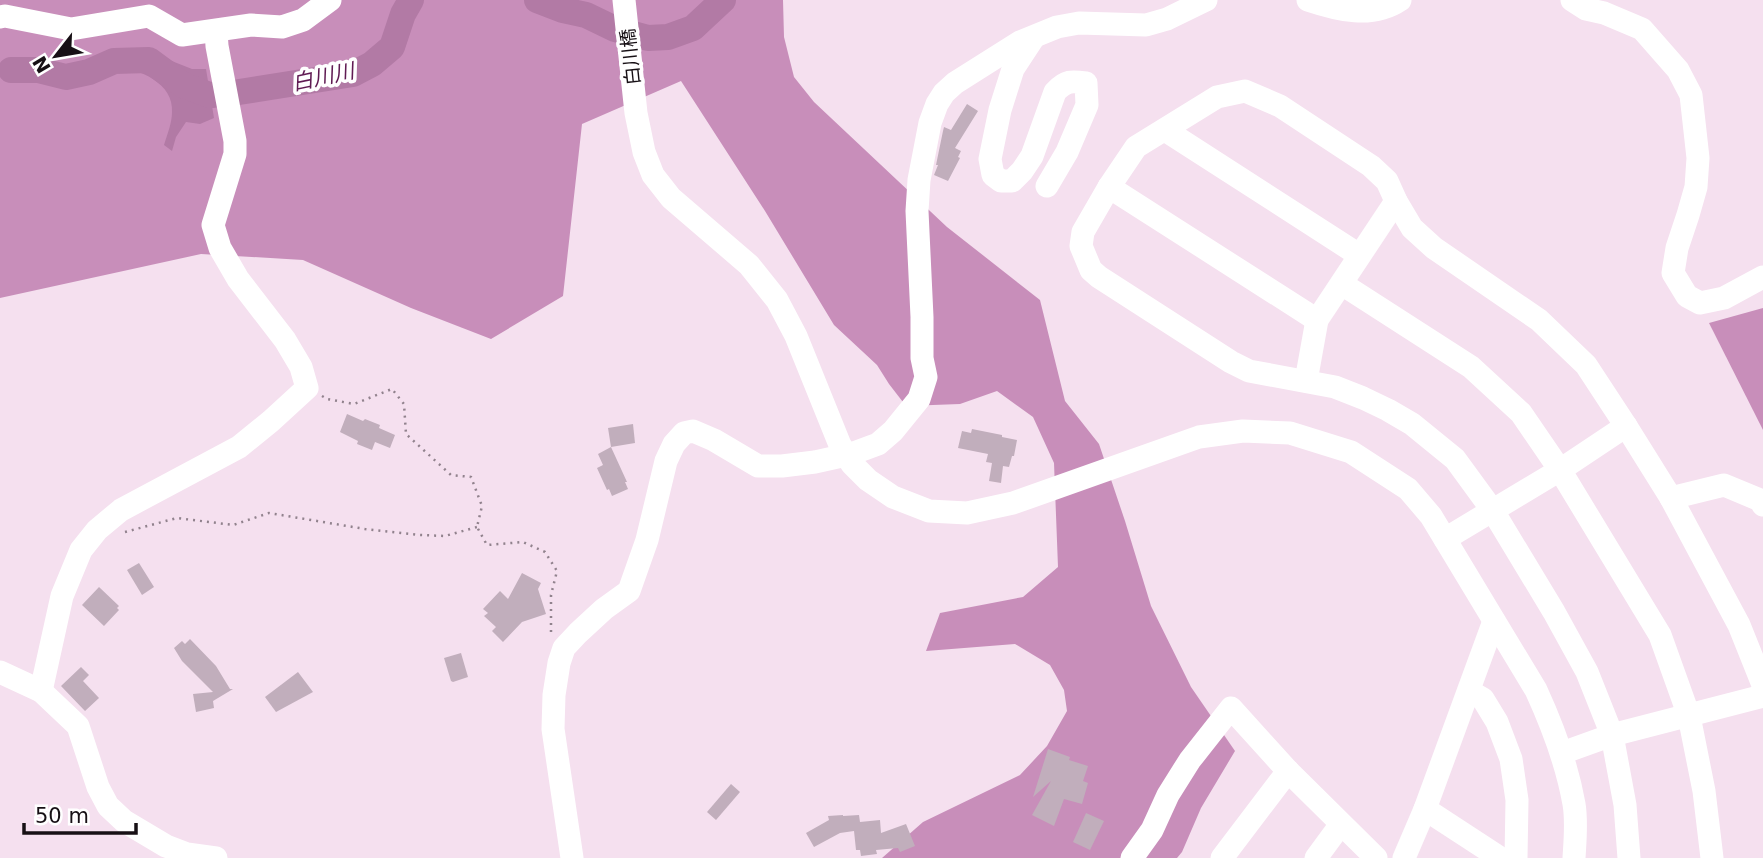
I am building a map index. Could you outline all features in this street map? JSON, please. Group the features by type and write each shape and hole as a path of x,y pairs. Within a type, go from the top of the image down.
{"street":[{"path":"0,17 71,29 149,16 183,34 251,25 282,27 303,20 330,0"},
{"name":"白川橋","path":"624,0 636,113 644,152 653,175 671,198 748,265 776,300 796,336 840,445 852,464 867,480 893,496 929,511 967,513 1013,503 1199,437 1243,431 1290,433 1351,452 1408,489 1446,539"},
{"path":"572,858 553,729 559,663 564,648 578,633 629,591 647,540 666,461 674,444 684,433 692,431 714,440 758,466 782,466 851,454 878,444 919,399 926,377 922,358 917,211 919,180 930,123 944,93 955,83 1020,42 1057,27 1079,23 1146,25 1167,19 1206,0"},
{"path":"1308,0 1342,10 1366,12 1400,0"},
{"path":"1572,0 1586,9 1604,13 1642,29 1678,70 1690,95 1698,158 1696,187 1677,248 1673,273 1687,296 1700,303 1724,298 1763,277"},
{"path":"41,691 62,596 80,550 97,530 121,510 239,447 307,388 302,367 285,340 238,279 220,248 213,225 235,154 216,31"},
{"path":"1034,37 1013,69 1000,110 990,159 993,175 1000,181 1012,181 1032,156 1055,92 1063,83 1086,83 1087,105 1068,152 1047,186"},
{"path":"1629,858 1625,805 1612,735 1587,672 1493,511 1455,459 1412,425 1363,398 1335,387 1249,371 1231,362 1091,270 1082,246 1083,232 1136,147 1217,97 1245,91 1280,106 1371,166 1387,181 1412,228 1434,248 1539,320 1586,365 1671,498 1739,625 1763,685"},
{"path":"1165,130 1359,255"},
{"path":"1109,187 1317,320"},
{"path":"1306,381 1317,320 1396,201"},
{"path":"1342,284 1471,367 1521,413 1560,470 1660,635 1689,716 1704,791 1712,858"},
{"path":"1574,858 1574,806 1562,753 1550,720 1536,690 1446,539 1560,470 1626,426"},
{"path":"1671,498 1724,485 1759,500 1763,505"},
{"path":"1404,858 1425,809 1494,621"},
{"path":"0,671 41,691 78,726 98,787 108,806 124,821 166,846 187,854 216,858"},
{"path":"1469,691 1483,699 1497,722 1511,759 1517,800 1516,858"},
{"path":"1562,753 1612,735 1763,696"},
{"path":"1132,858 1152,830 1168,795 1190,761 1231,708 1288,771 1376,858"},
{"path":"1222,858 1288,771"},
{"path":"1425,809 1500,858"},
{"path":"1316,858 1341,824"}],"path":[{"path":"307,388 327,399 354,404 392,389 404,404 406,435 451,474 471,477 482,506 477,527 487,545 523,542 545,552 557,571 551,596 551,645 559,663"},
{"path":"97,530 128,532 177,518 233,525 269,513 420,535 445,536 477,527"}],"shaded area":[{"path":"0,0 783,0 784,37 794,77 814,102 947,227 1040,300 1065,401 1099,444 1151,606 1191,687 1235,751 1201,808 1182,852 1177,858 882,858 923,822 1020,775 1047,746 1067,711 1064,690 1050,665 1015,644 926,651 940,613 1023,597 1058,567 1054,463 1033,417 997,391 960,404 906,406 877,365 834,325 765,211 681,81 582,124 563,296 491,339 411,308 303,260 201,254 0,298"},
{"path":"149,52 192,69 206,69 214,118 200,124 186,122 176,137 172,151 164,145 172,116 167,93 161,85 143,74 113,68 114,54"},
{"path":"1763,308 1763,430 1709,323"}],"building":[{"path":"967,104 978,111 955,148 961,151 958,157 960,158 948,181 934,175 943,131 944,127 951,130"},
{"path":"347,414 380,425 379,428 395,435 390,448 375,442 372,450 357,444 358,441 340,432"},
{"path":"633,424 635,443 611,447 608,428"},
{"path":"972,429 1017,440 1009,467 1003,466 1001,483 989,481 992,463 986,462 988,454 958,448 962,431 971,433"},
{"path":"611,447 628,489 612,496 597,468 603,465 598,454"},
{"path":"139,563 154,587 142,595 127,570"},
{"path":"522,573 541,583 538,589 546,614 522,622 503,642 492,631 496,627 484,616 488,613 483,609 500,591 508,599"},
{"path":"99,587 119,606 119,610 104,626 82,605"},
{"path":"190,639 216,666 230,689 233,689 213,701 214,708 196,712 193,694 213,692 182,661 174,648 182,641 185,644"},
{"path":"461,653 468,677 453,682 444,658"},
{"path":"81,667 89,675 83,681 99,698 85,711 61,686"},
{"path":"298,672 313,692 276,712 265,697"},
{"path":"1048,749 1088,766 1083,781 1088,783 1082,804 1064,799 1054,826 1032,815 1051,781 1033,797"},
{"path":"731,784 740,792 716,820 707,812"},
{"path":"1086,813 1104,821 1090,850 1073,842"},
{"path":"859,815 860,822 880,820 881,833 906,824 915,846 900,852 898,848 876,850 877,854 861,856 860,850 856,850 854,831 840,833 814,847 806,833 829,820 828,816"}],"waterway":[{"name":"白川川","path":"239,92 353,74 372,64 392,47 403,14 411,0"},
{"name":"白川川","path":"537,0 586,15 615,29 648,38 668,37 693,28 723,0"},
{"name":"白川川","path":"11,70 38,70 66,77 89,72 114,61 149,60 183,85 213,95"},
{"path":"0,71 11,70"}]}
